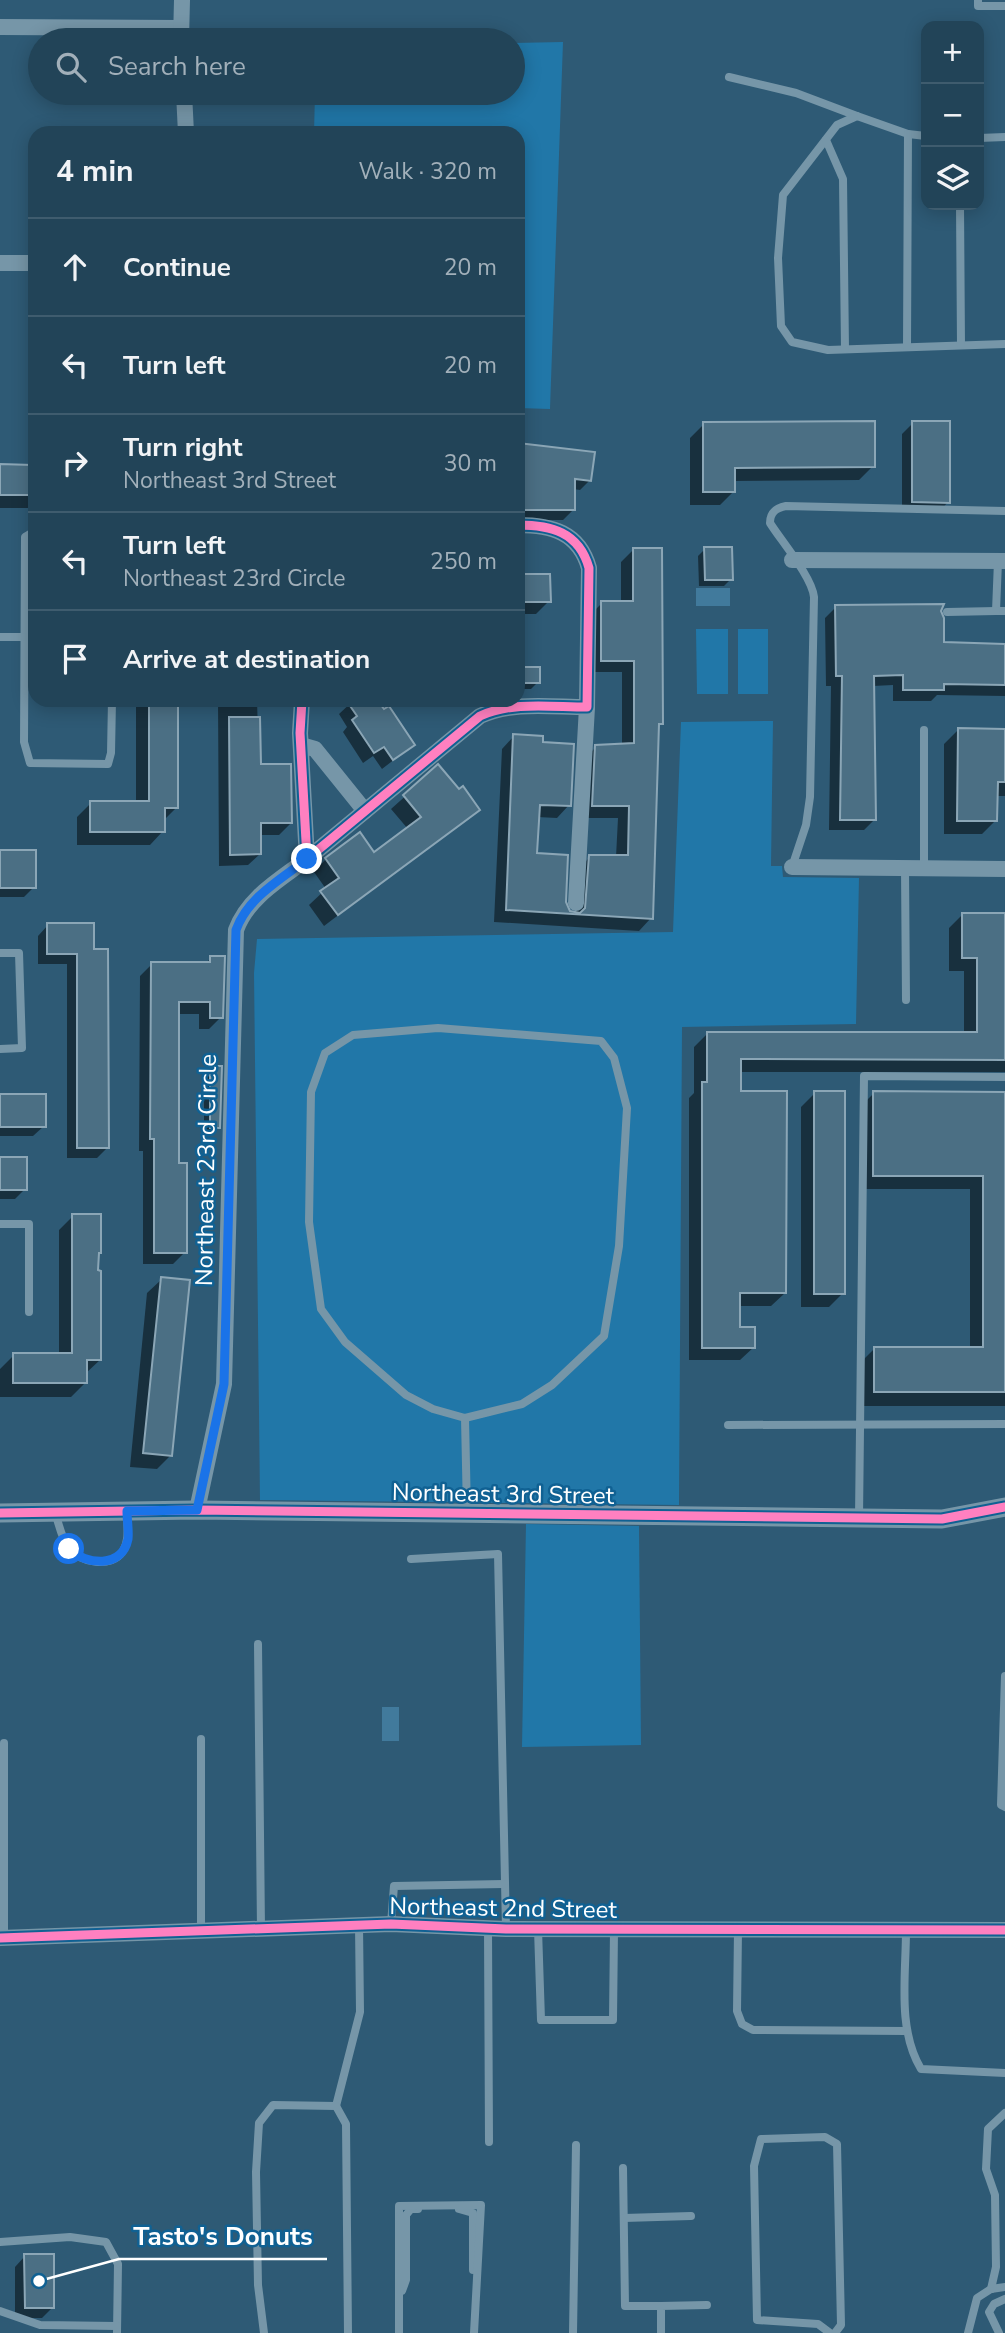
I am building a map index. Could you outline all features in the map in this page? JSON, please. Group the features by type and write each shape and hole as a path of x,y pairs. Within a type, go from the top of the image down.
{"street":[{"path":"181,0 181,28"},
{"path":"0,27 28,28"},
{"path":"185,105 186,126"},
{"path":"0,263 28,263"},
{"path":"525,525 544,525 565,533 575,540 587,558 589,568 587,707 576,903"},
{"path":"792,560 1001,561"},
{"name":"Northeast 23rd Circle","path":"525,706 587,707"},
{"path":"302,707 301,745 307,859"},
{"name":"Northeast 23rd Circle","path":"197,1510 224,1384 236,930 241,918 257,897 480,716 493,710 512,707"},
{"path":"301,745 315,749 365,811"},
{"path":"792,867 1005,869"},
{"name":"Northeast 3rd Street","path":"0,1513 197,1510 942,1519 1005,1507"},
{"name":"Northeast 2nd Street","path":"2,1938 391,1924 506,1929 1005,1930"}],"lane":[{"path":"978,0 978,6 1005,6"},
{"path":"729,77 796,93 908,134 921,135"},
{"path":"857,116 837,125 783,195 778,258 781,326 792,342 828,350 1005,344"},
{"path":"907,347 908,134"},
{"path":"984,138 1005,137"},
{"path":"826,140 843,179 845,349"},
{"path":"960,210 961,345"},
{"path":"792,867 806,825 810,797 814,609 810,580 792,560 770,523 770,516 776,508 786,506 1005,511"},
{"path":"28,535 25,537 23,637 24,742 30,763 108,764 111,753 112,707"},
{"path":"947,612 1001,611 1001,561"},
{"path":"0,637 23,637"},
{"path":"924,730 924,868"},
{"path":"905,868 906,1000"},
{"path":"0,953 19,953 22,1048 0,1049"},
{"path":"438,1028 601,1041 614,1058 627,1108 619,1246 604,1336 552,1385 522,1404 464,1418 433,1409 406,1395 345,1342 321,1309 309,1222 311,1092 325,1053 354,1035 438,1028"},
{"path":"859,1518 864,1076 1005,1077"},
{"path":"0,1224 29,1224 29,1312"},
{"path":"464,1418 467,1513"},
{"path":"728,1425 1005,1424"},
{"path":"55,1512 69,1549 76,1556 95,1562 110,1561 121,1554 128,1539 127,1511"},
{"path":"411,1559 498,1553 506,1929"},
{"path":"258,1644 261,1928"},
{"path":"1005,1676 1001,1805 1005,1807"},
{"path":"201,1739 201,1931"},
{"path":"2,1938 4,1743"},
{"path":"391,1924 394,1886 505,1884"},
{"path":"348,2333 346,2124 335,2106 360,2012 359,1925"},
{"path":"488,1928 489,2142"},
{"path":"538,1929 541,2020 613,2020 614,1930"},
{"path":"738,1930 737,2011 742,2024 753,2030 906,2031"},
{"path":"906,1930 906,2031 912,2054 922,2069 1005,2073"},
{"path":"264,2333 258,2273 256,2172 259,2123 273,2105 335,2106"},
{"path":"991,2289 996,2267 995,2195 986,2169 988,2129 1005,2113"},
{"path":"825,2137 837,2144 841,2325 832,2333 818,2324 757,2320 754,2166 761,2139 825,2137"},
{"path":"573,2333 576,2145"},
{"path":"623,2168 625,2306 707,2305"},
{"path":"400,2333 399,2206 481,2205 474,2333"},
{"path":"624,2218 691,2216"},
{"path":"0,2242 70,2237 106,2242 118,2264 117,2330 31,2323 18,2315 0,2311"},
{"path":"968,2333 977,2298 991,2289 1005,2287"},
{"path":"999,2333 989,2312 994,2304 1005,2298"},
{"path":"661,2306 661,2333"}],"shaded area":[{"path":"563,42 550,409 525,408 525,126 314,126 315,105 525,105 525,43"},
{"path":"696,588 730,588 730,606 696,606"},
{"path":"696,629 728,629 728,694 697,694"},
{"path":"738,629 768,629 768,694 738,694"},
{"path":"773,721 771,866 782,866 783,877 859,878 856,1024 682,1027 679,1505 260,1500 254,973 257,939 673,932 681,722"},
{"path":"526,1524 639,1526 641,1745 522,1747"},
{"path":"382,1707 399,1707 399,1741 382,1741"}],"building":[{"path":"875,421 875,467 735,468 735,492 703,492 703,422"},
{"path":"912,421 950,421 950,503 912,502"},
{"path":"525,444 595,452 591,481 575,479 575,510 525,510"},
{"path":"0,464 28,465 28,495 0,495"},
{"path":"704,547 732,547 733,580 705,580"},
{"path":"633,548 662,548 663,724 659,724 653,919 506,910 513,734 543,736 543,742 574,744 571,806 540,805 537,853 568,855 566,902 570,911 580,913 585,908 589,855 628,855 629,806 592,806 595,745 634,743 634,661 601,661 601,601 633,601"},
{"path":"525,574 550,574 551,602 525,602"},
{"path":"944,604 941,611 944,618 944,642 1005,644 1005,685 944,684 944,690 903,690 903,675 874,676 876,820 840,820 842,676 836,676 835,605"},
{"path":"525,667 540,667 540,683 525,683"},
{"path":"149,707 178,707 178,808 165,808 165,832 90,832 90,801 149,801"},
{"path":"351,707 390,707 415,745 393,760 384,747 374,753 352,720 357,716"},
{"path":"229,717 260,717 261,764 291,764 292,823 261,823 261,854 230,855"},
{"path":"958,728 1005,729 1005,782 998,782 997,821 957,821"},
{"path":"438,764 459,789 463,786 480,810 338,915 320,891 339,878 325,858 360,832 374,852 421,817 403,795"},
{"path":"0,850 36,850 36,888 0,888"},
{"path":"962,913 1005,913 1005,1060 741,1059 741,1091 787,1091 786,1293 740,1293 740,1327 755,1327 755,1348 702,1348 702,1082 707,1082 707,1032 977,1032 977,958 962,958"},
{"path":"47,923 94,923 94,949 108,949 109,1148 77,1148 77,954 47,954"},
{"path":"210,956 225,956 223,1018 210,1018 210,1002 179,1002 179,1163 187,1163 187,1253 154,1253 154,1139 150,1139 151,962 210,962"},
{"path":"210,1066 222,1066 220,1128 210,1128"},
{"path":"814,1091 845,1091 845,1294 814,1294"},
{"path":"873,1091 1005,1092 1005,1392 874,1392 874,1347 983,1347 983,1176 873,1176"},
{"path":"0,1094 46,1094 46,1127 0,1127"},
{"path":"0,1157 27,1157 27,1190 0,1190"},
{"path":"72,1214 101,1214 98,1270 101,1271 101,1360 87,1360 87,1383 13,1383 13,1353 72,1353"},
{"path":"161,1277 190,1280 172,1456 143,1453"},
{"path":"24,2254 54,2254 54,2308 25,2308"}],"cycle path":[{"path":"525,526 562,533 578,546 589,568 587,707 525,707"},
{"path":"302,707 300,733 307,859 480,716 519,707"},
{"path":"0,1513 197,1510 942,1519 1005,1507"},
{"path":"0,1938 391,1924 506,1929 1005,1930"}],"place":[{"name":"Tasto's Donuts","path":"39,2281"}],"route":[{"path":"69,1549 76,1556 95,1562 110,1561 121,1554 128,1539 127,1511 197,1510 224,1384 236,930 248,906 307,859"}]}
